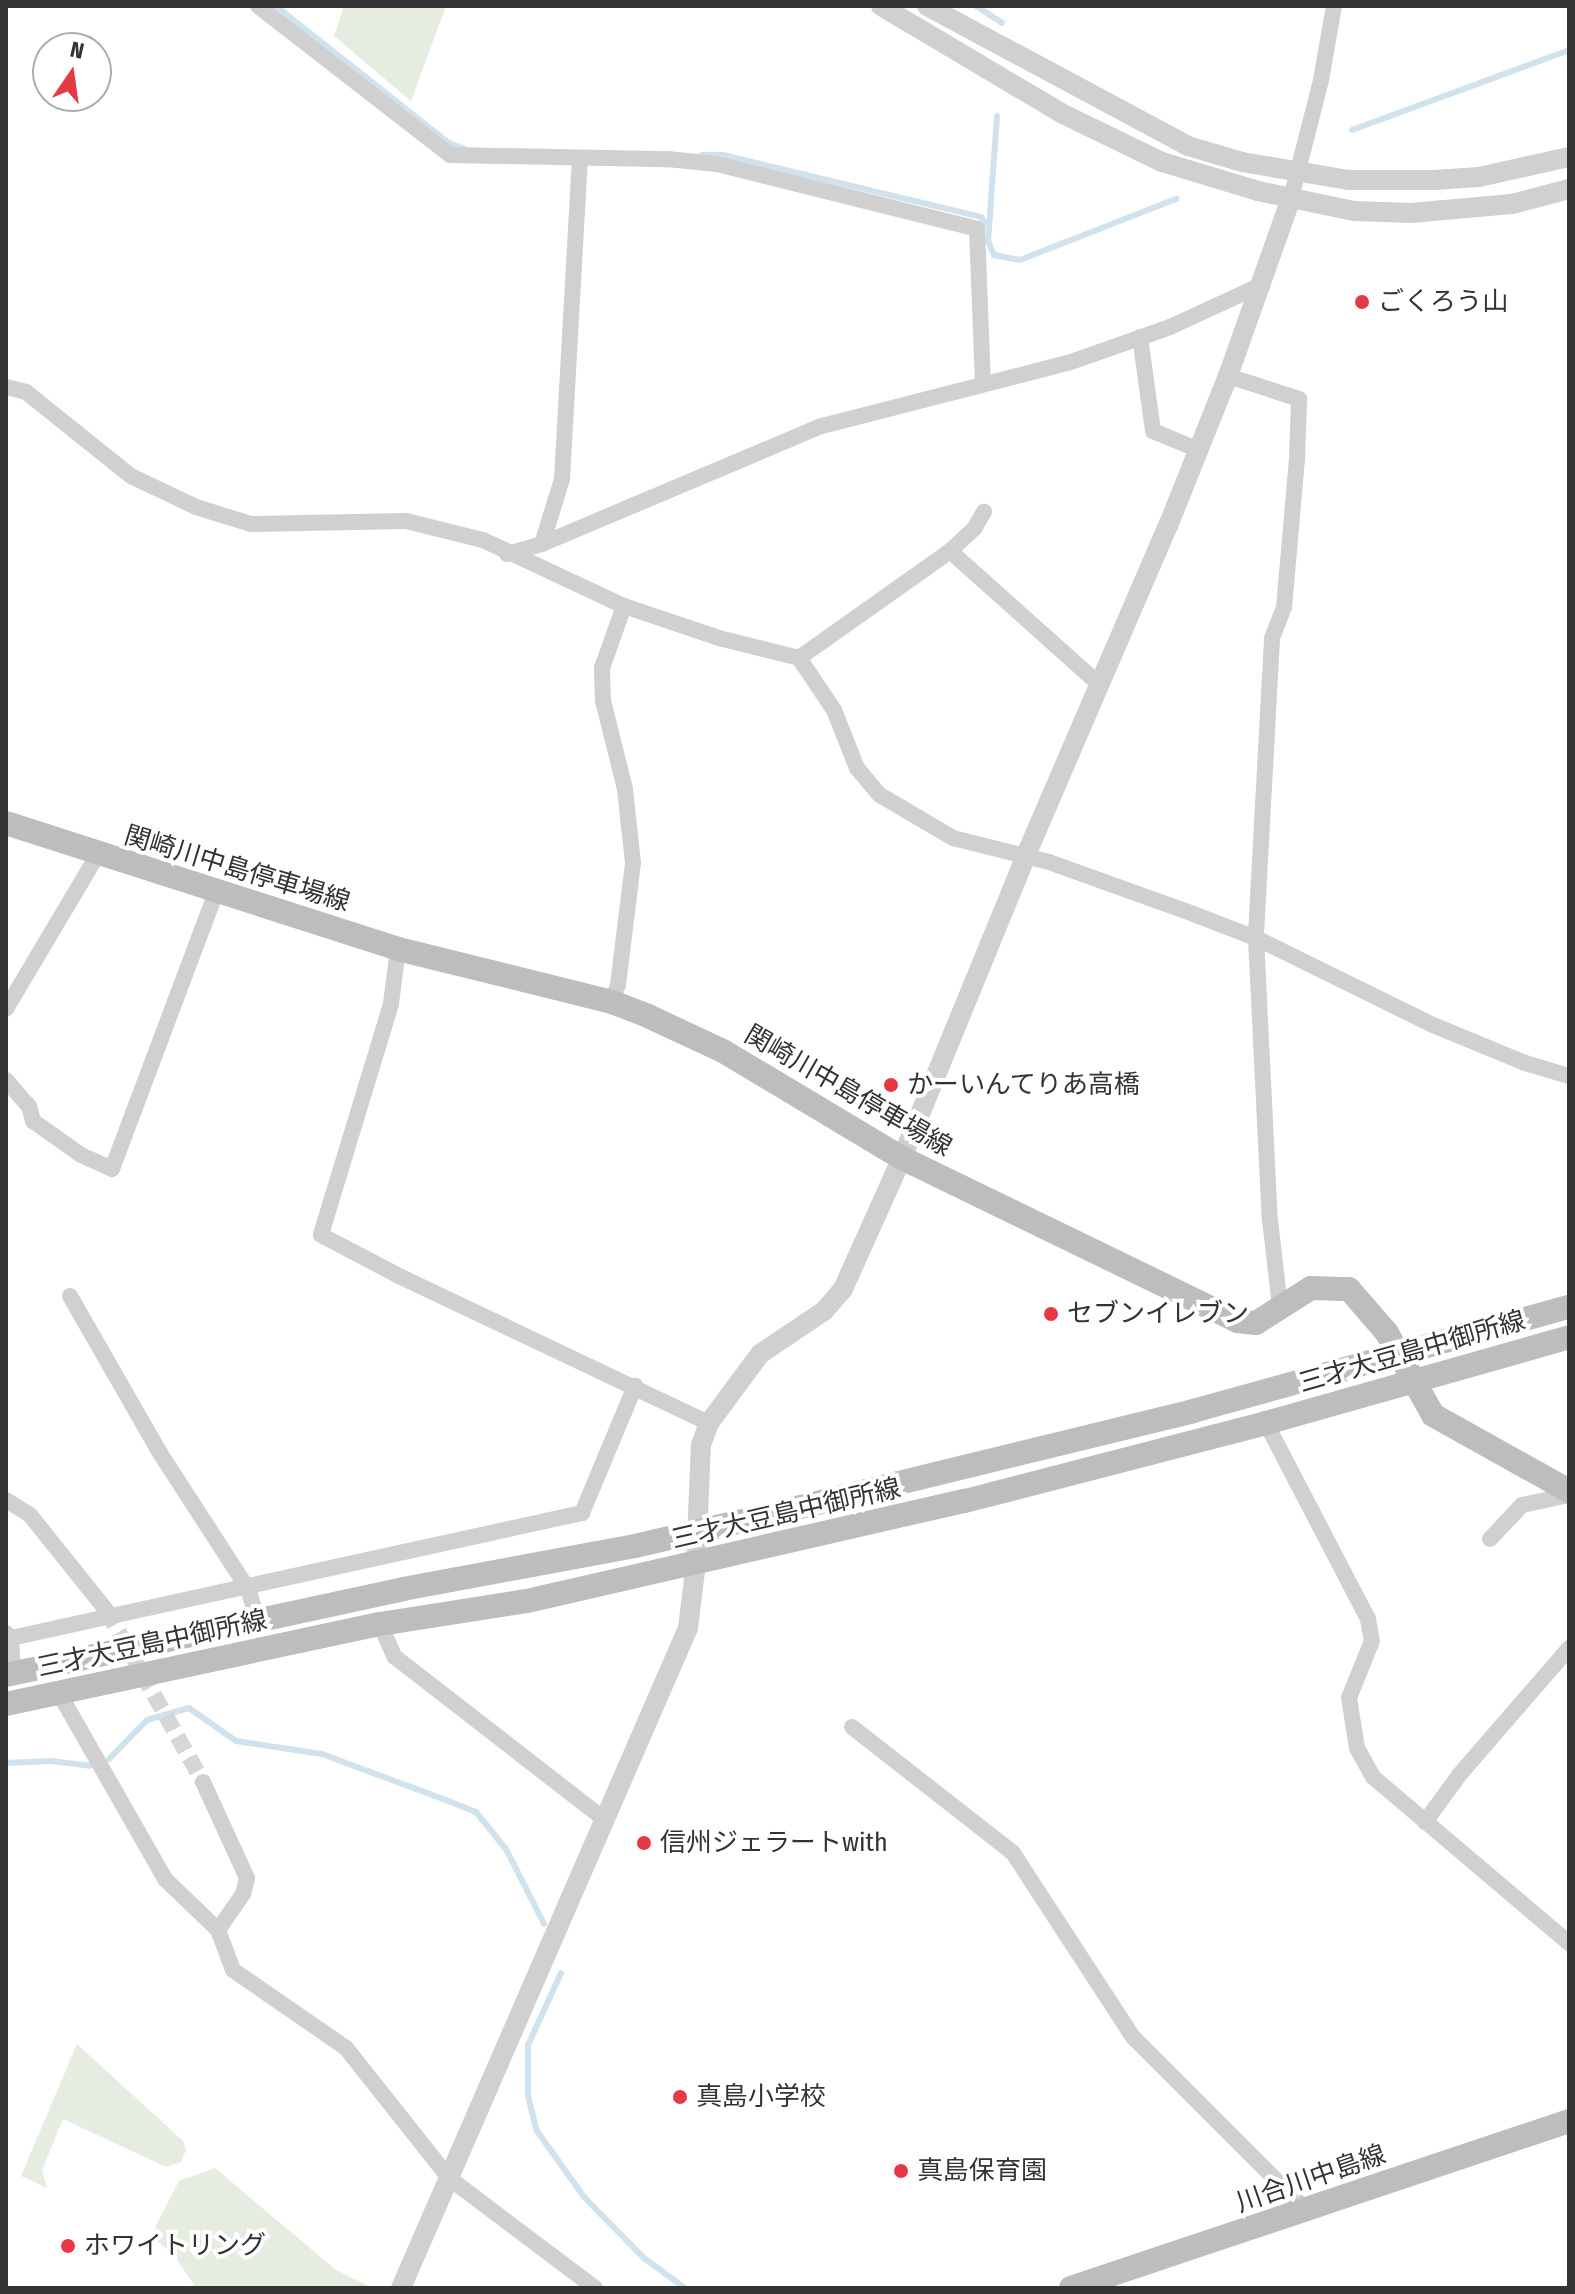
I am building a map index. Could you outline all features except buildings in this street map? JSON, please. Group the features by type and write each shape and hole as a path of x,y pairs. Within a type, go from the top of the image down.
{"main road":[{"name":"関崎川中島停車場線","path":"6,823 398,949 612,1002 723,1051 902,1158 1237,1321 1256,1323 1311,1288 1349,1289 1387,1333 1433,1415 1569,1493"},
{"name":"三才大豆島中御所線","path":"10,1674 258,1619 698,1531 1193,1411 1569,1307"},
{"name":"三才大豆島中御所線","path":"6,1704 380,1624 527,1601 965,1501 1266,1423 1569,1337"},
{"name":"川合川中島線","path":"1071,2288 1569,2121"}],"street":[{"path":"258,6 450,155 667,159 717,164 977,229 983,384"},
{"path":"881,6 1061,113 1162,162 1291,198 1354,211 1411,213 1512,204 1569,189"},
{"path":"927,6 1188,146 1298,174 1348,180 1434,180 1479,177 1569,157"},
{"path":"401,2288 688,1628 696,1563 701,1445 709,1423 760,1354 824,1311 843,1289 902,1158 1026,855 1199,450 1291,198 1321,80 1334,6"},
{"path":"542,544 562,479 580,159"},
{"path":"507,554 542,544 822,426 1068,363 1140,337 1259,286"},
{"path":"1140,337 1153,431 1199,450"},
{"path":"1228,376 1299,399 1284,607 1272,639 1256,938 1270,1220 1280,1307"},
{"path":"6,387 26,392 131,476 196,507 251,524 406,521 483,540 507,554 624,606 719,638 799,658 834,710 857,768 880,795 953,838 1026,855 1256,938 1433,1025 1525,1063 1569,1076"},
{"path":"799,658 950,551 974,529 984,512"},
{"path":"950,551 1099,684"},
{"path":"612,1002 618,985 633,863 623,777 603,701 602,668 624,606"},
{"path":"6,1009 98,854"},
{"path":"6,1080 29,1106 33,1121 81,1155 112,1169 216,893"},
{"path":"398,949 391,1004 321,1235 399,1276 709,1423"},
{"path":"70,1296 160,1453 248,1589 258,1619"},
{"path":"10,1674 8,1635 248,1589 582,1513 635,1386"},
{"path":"1266,1423 1368,1619 1372,1641 1349,1698 1357,1748 1373,1777 1569,1943"},
{"path":"1490,1539 1522,1505 1569,1493"},
{"path":"6,1500 30,1515 107,1611"},
{"path":"380,1624 395,1657 605,1820"},
{"path":"1425,1822 1460,1774 1569,1648"},
{"path":"59,1693 165,1879 218,1930 233,1970 346,2048 449,2178 595,2288"},
{"path":"852,1727 1013,1853 1133,2037 1306,2210"},
{"path":"203,1782 247,1878 243,1894 218,1930"}],"shaded area":[{"path":"344,6 446,6 411,101 334,36"},
{"path":"77,2044 183,2141 186,2150 181,2162 166,2167 63,2119 42,2170 47,2188 21,2176"},
{"path":"215,2168 336,2270 373,2288 196,2288 176,2258 151,2235 179,2181"}],"waterway":[{"path":"276,6 449,143 463,148"},
{"path":"976,6 1002,23"},
{"path":"1352,130 1569,50"},
{"path":"997,116 988,241 994,255 1020,260 1176,199"},
{"path":"702,155 723,155 981,217 989,229"},
{"path":"109,1759 147,1720 189,1708 236,1741 322,1754 446,1800 476,1812 506,1849 544,1924"},
{"path":"6,1763 51,1761 90,1766"},
{"path":"561,1973 528,2045 528,2096 537,2131 584,2197 644,2258 685,2288"}],"tunnel":[{"path":"107,1611 203,1782"}],"place":[{"name":"ごくろう山","path":"1362,302"},
{"name":"かーいんてりあ高橋","path":"891,1085"},
{"name":"セブンイレブン","path":"1051,1314"},
{"name":"信州ジェラートwith","path":"644,1843"},
{"name":"真島小学校","path":"680,2097"},
{"name":"真島保育園","path":"901,2171"},
{"name":"ホワイトリング","path":"68,2246"}]}
